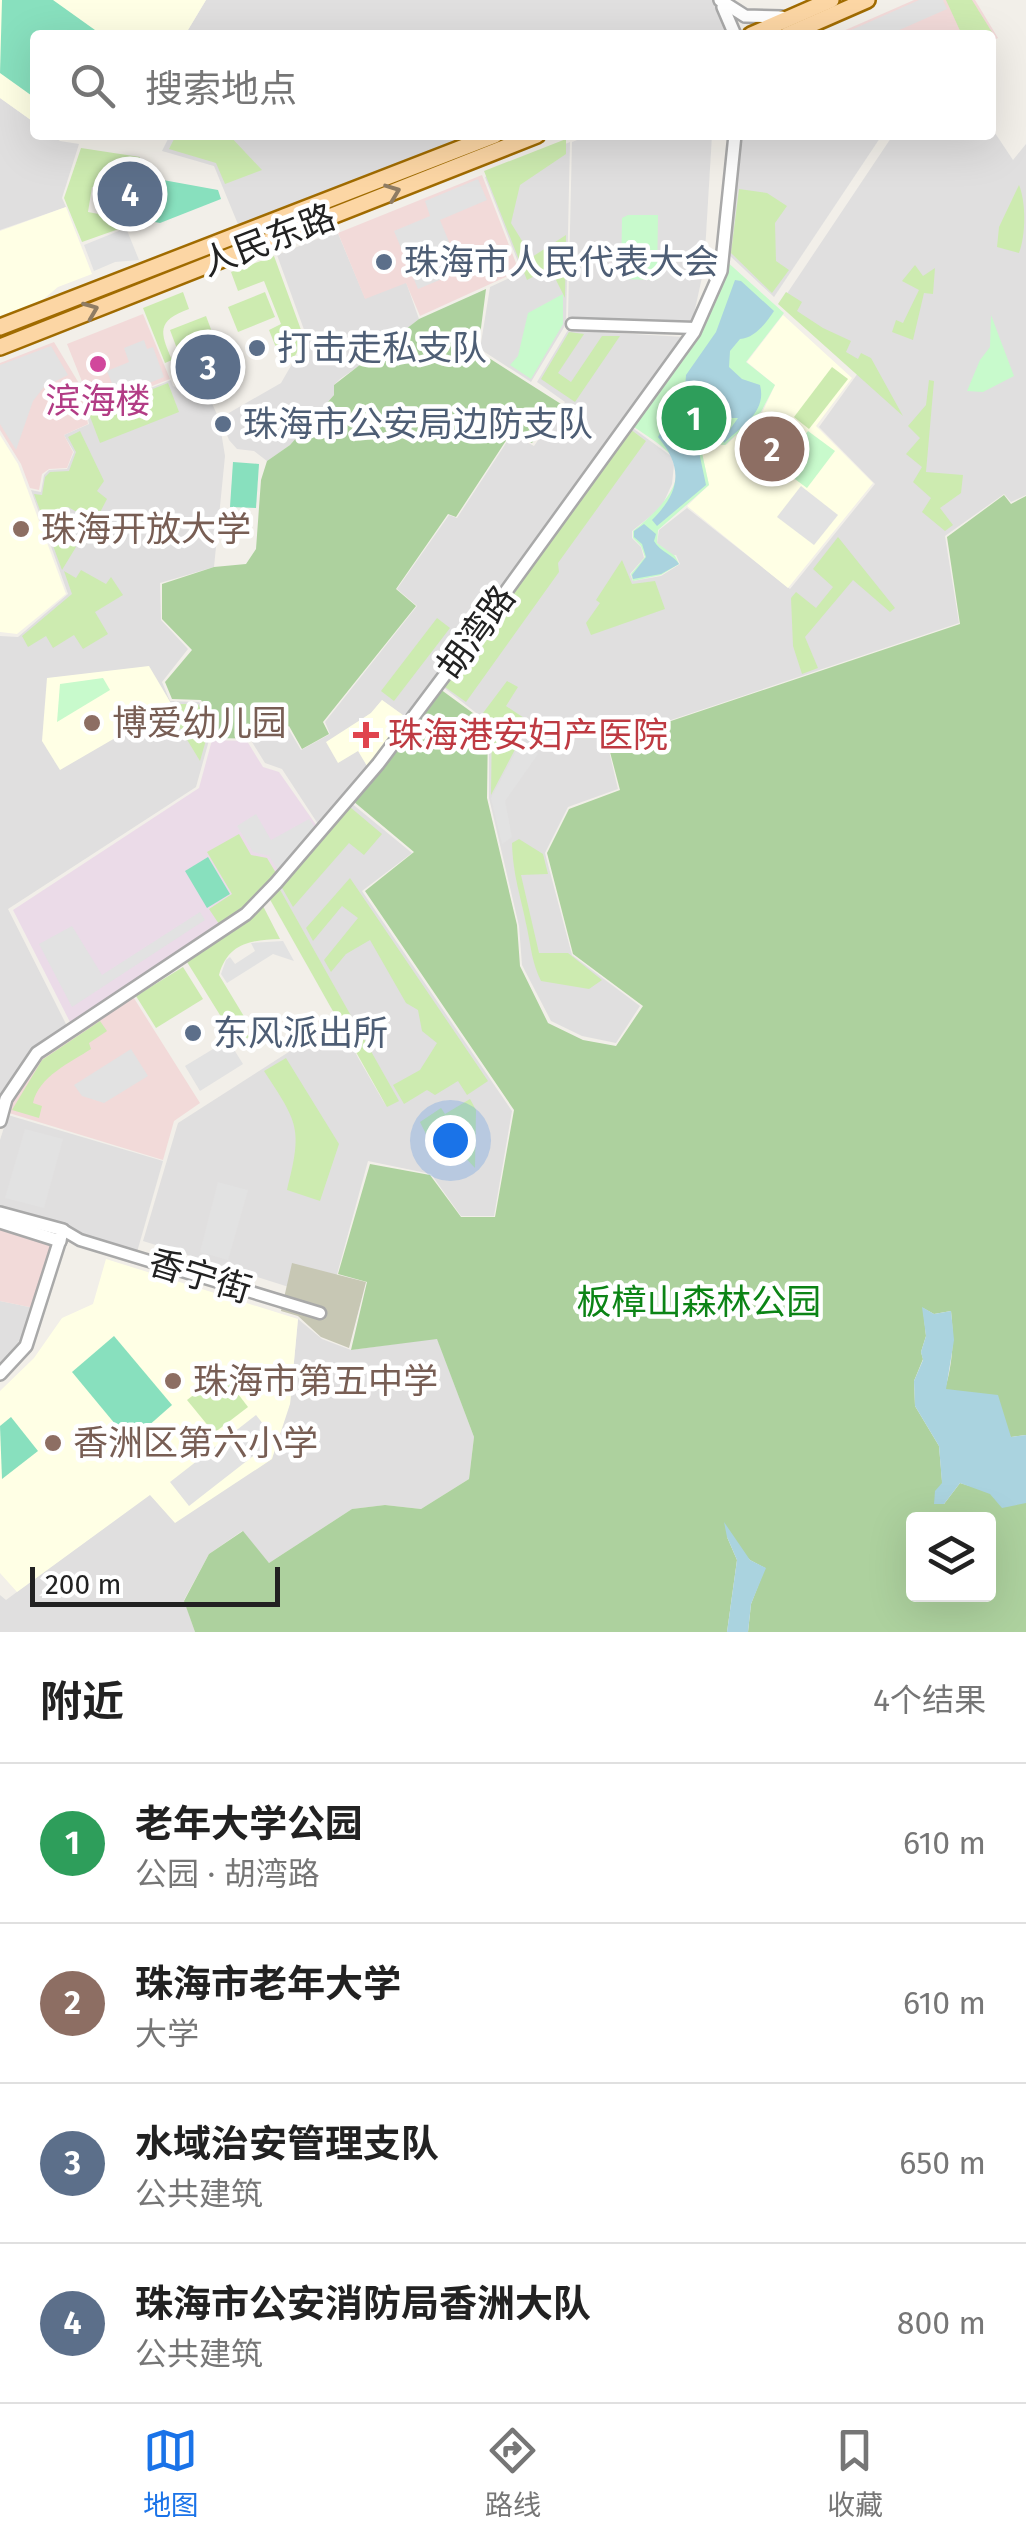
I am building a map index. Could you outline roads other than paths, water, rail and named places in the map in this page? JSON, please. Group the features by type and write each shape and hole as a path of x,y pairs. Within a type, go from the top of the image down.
{"main road":[{"path":"792,29 831,0"},
{"path":"792,29 867,0"},
{"name":"人民东路","path":"0,327 482,140"},
{"name":"人民东路","path":"0,347 524,140"}],"street":[{"path":"720,0 744,16 792,29"},
{"path":"720,0 733,30"},
{"name":"胡湾路","path":"0,1121 6,1098 37,1052 246,914 378,764 695,328 721,270 734,140"},
{"path":"572,324 695,328"},
{"name":"香宁街","path":"0,1212 61,1235"},
{"name":"香宁街","path":"0,1222 80,1240 320,1313"},
{"path":"0,1374 26,1346 61,1235"}],"water":[{"path":"735,280 774,311 760,329 740,339 730,351 729,367 742,379 760,385 760,403 751,418 724,443 738,418 724,418 722,426 713,428 711,441 699,452 706,485 657,526 652,520 668,500 675,480 672,459 658,437 685,389 686,375 716,332"},
{"path":"644,524 656,534 657,545 679,564 661,574 633,579 646,557 634,531"},
{"path":"922,1307 934,1314 951,1311 954,1340 946,1389 998,1395 1011,1437 1026,1435 1026,1503 1002,1508 990,1494 960,1483 944,1504 934,1504 935,1491 942,1483 939,1446 915,1406 914,1381 923,1360 926,1336"},
{"path":"724,1522 750,1560 766,1568 751,1604 748,1632 727,1632 737,1560"}],"place":[{"name":"珠海市公安消防局香洲大队","path":"130,194"},
{"name":"珠海市人民代表大会","path":"384,262"},
{"name":"打击走私支队","path":"257,348"},
{"name":"滨海楼","path":"98,364"},
{"name":"水域治安管理支队","path":"208,367"},
{"name":"老年大学公园","path":"694,418"},
{"name":"珠海市公安局边防支队","path":"223,424"},
{"name":"珠海市老年大学","path":"772,449"},
{"name":"珠海开放大学","path":"21,529"},
{"name":"博爱幼儿园","path":"92,723"},
{"name":"珠海港安妇产医院","path":"366,735"},
{"name":"东风派出所","path":"193,1033"},
{"name":"珠海市第五中学","path":"173,1381"},
{"name":"香洲区第六小学","path":"53,1443"}],"park label":[{"name":"板樟山森林公园","path":"699,1302"}]}
